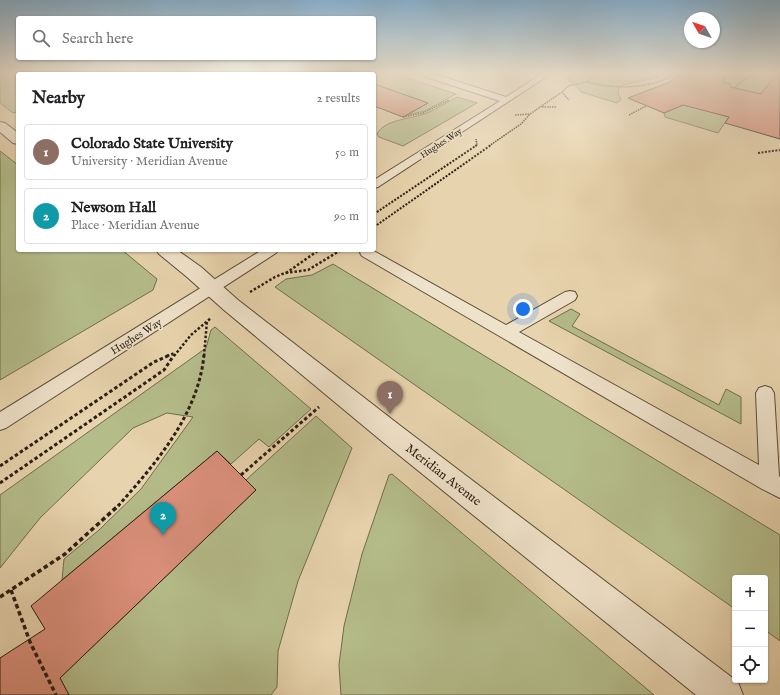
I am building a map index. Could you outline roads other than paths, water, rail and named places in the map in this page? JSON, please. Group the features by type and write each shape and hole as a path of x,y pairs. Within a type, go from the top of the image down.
{"street":[{"path":"0,126 16,138"},
{"name":"Meridian Avenue","path":"167,252 393,435 725,695"}],"lane":[{"name":"Hughes Way","path":"376,184 498,105"},
{"name":"Hughes Way","path":"0,422 269,252"},
{"path":"367,253 775,485"},
{"path":"506,332 570,296"},
{"path":"765,393 775,485"}],"place":[{"name":"Colorado State University","path":"390,414"},
{"name":"Newsom Hall","path":"163,535"}]}
